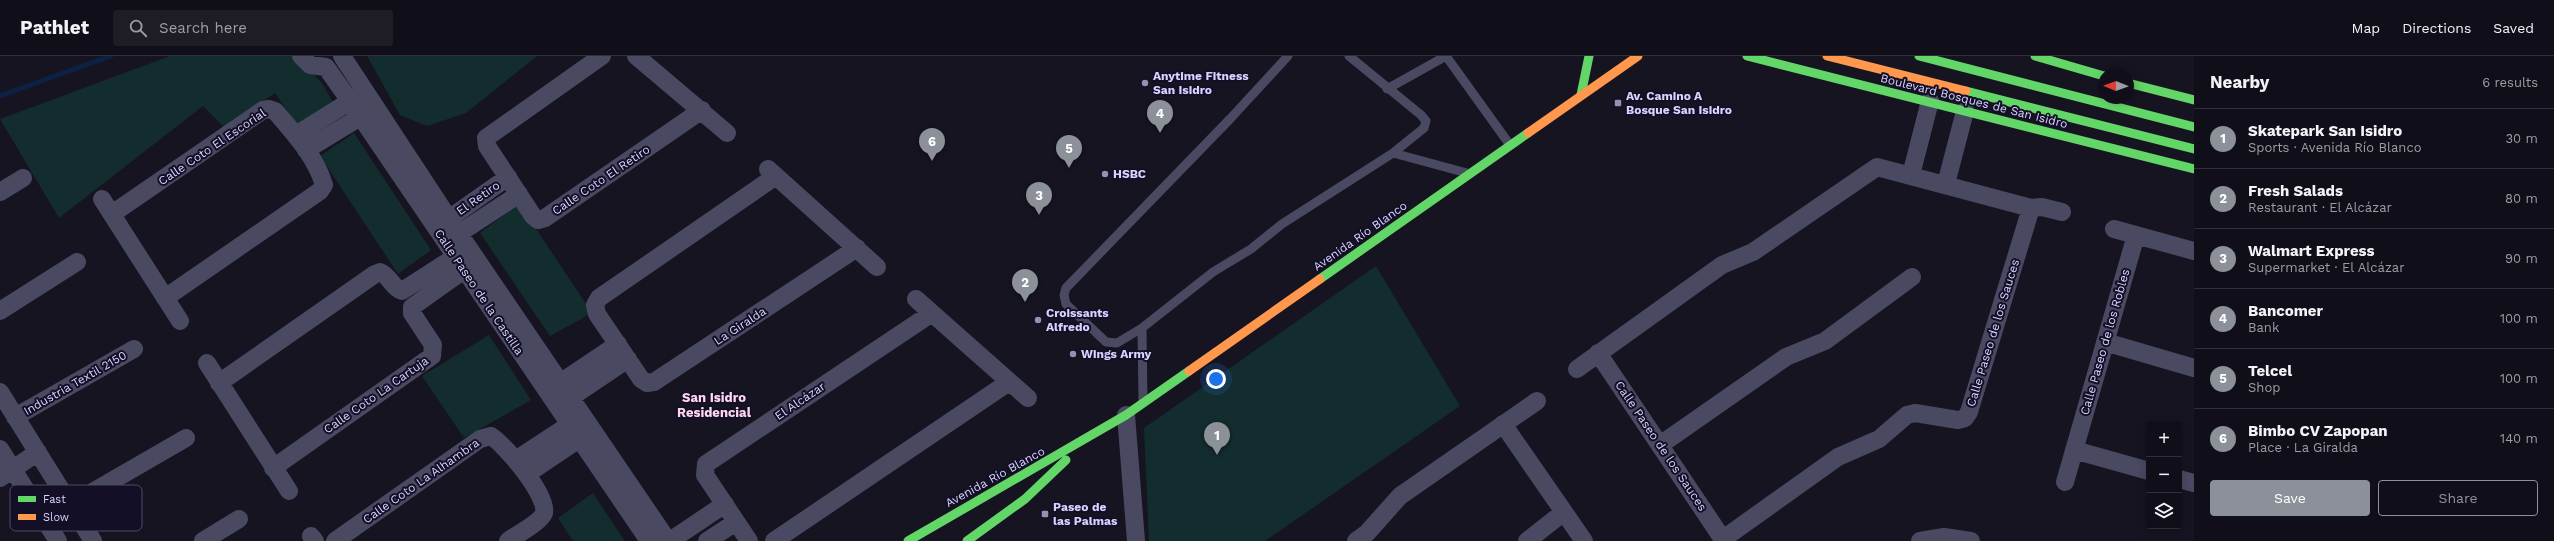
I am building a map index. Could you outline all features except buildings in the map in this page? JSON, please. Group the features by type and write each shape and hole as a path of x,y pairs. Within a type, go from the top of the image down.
{"street":[{"name":"Calle Paseo de la Castilla","path":"301,56 310,64 326,68 358,97 375,109 447,230 559,395 574,432 649,541"},
{"name":"Calle Paseo de la Castilla","path":"342,56 358,97 359,116 447,230 460,263 669,541"},
{"name":"Calle Coto El Retiro","path":"602,56 486,138 487,146 533,216 538,220 545,218 702,110"},
{"path":"636,56 702,110 727,133"},
{"path":"1581,95 1590,56"},
{"name":"Avenida Río Blanco","path":"908,541 1126,415 1638,56"},
{"name":"Boulevard Bosques de San Isidro","path":"1747,56 2194,170"},
{"name":"Boulevard Bosques de San Isidro","path":"1827,56 2194,149"},
{"path":"1919,56 2194,127"},
{"path":"2035,56 2098,74"},
{"path":"2134,85 2157,92 2194,100"},
{"path":"2157,92 2188,108"},
{"path":"296,135 358,97"},
{"path":"1911,175 1930,102"},
{"name":"Calle Coto El Escorial","path":"112,214 263,110 269,109 275,111 296,135 306,150 324,185 320,191 165,298"},
{"path":"306,150 359,116 375,109"},
{"path":"1946,184 1965,111"},
{"path":"1577,369 1722,265 1753,252 1877,167 1946,184 2031,208 2042,207 2062,212"},
{"name":"La Giralda","path":"857,248 654,382 647,383 641,379 597,314 595,305 599,298 772,173 857,248 877,267"},
{"name":"El Retiro","path":"447,230 508,177"},
{"path":"0,192 23,178"},
{"name":"El Retiro","path":"447,230 519,194"},
{"path":"102,199 180,321"},
{"name":"Calle Paseo de los Sauces","path":"1598,353 1724,540 1838,457 1878,439 1907,415 1915,413 1958,420 1965,418 1969,412 2031,208"},
{"path":"2114,228 2194,251"},
{"name":"Calle Paseo de los Robles","path":"2065,482 2136,235"},
{"path":"0,311 77,262"},
{"path":"219,383 375,274 380,272 386,274 397,290 402,291 460,263"},
{"name":"Calle Coto La Cartuja","path":"273,468 432,356 434,351 433,345 412,313 412,307 460,263"},
{"path":"1660,445 1786,357 1825,340 1912,277"},
{"path":"916,299 1028,398"},
{"name":"El Alcázar","path":"749,541 705,476 706,464 932,313"},
{"path":"2105,342 2194,368"},
{"path":"559,395 618,344"},
{"name":"Industria Textil 2150","path":"15,417 134,349"},
{"path":"559,395 628,359"},
{"path":"207,363 289,491"},
{"path":"774,541 1009,382"},
{"path":"0,392 58,485"},
{"path":"1356,541 1367,533 1400,496 1536,401"},
{"path":"1126,415 1136,541"},
{"path":"1504,424 1584,541"},
{"path":"517,459 574,432"},
{"path":"526,474 574,432"},
{"name":"Avenida Río Blanco","path":"967,541 1025,499 1094,434"},
{"name":"Calle Coto La Alhambra","path":"334,541 480,439 491,436 517,459 543,503 544,512 540,519 508,541"},
{"path":"105,485 186,438"},
{"path":"0,449 6,474 15,485"},
{"path":"2074,450 2146,469"},
{"path":"6,474 38,452"},
{"path":"2182,480 2194,483"},
{"path":"669,541 725,504"},
{"path":"1527,541 1564,512"},
{"path":"203,541 239,520"},
{"path":"707,541 736,522"},
{"path":"50,531 58,541"},
{"path":"87,531 93,541"},
{"path":"1920,541 1944,537 1971,541"}],"lane":[{"path":"1288,56 1225,125 1066,288 1064,296 1066,304 1106,342 1117,343 1142,328 1213,272 1251,249 1282,224 1393,153 1424,128 1426,121 1350,56"},
{"path":"1387,89 1446,56 1510,145"},
{"path":"1393,153 1469,174"},
{"path":"1142,328 1144,403"}],"green space":[{"path":"170,56 296,56 322,83 333,102 297,126 275,93 224,127 203,106 59,218 0,119"},
{"path":"367,56 537,56 466,113 427,126 400,115"},
{"path":"354,133 431,250 398,274 320,156"},
{"path":"519,203 592,313 550,336 480,233"},
{"path":"1376,266 1460,406 1265,541 1149,541 1144,428"},
{"path":"489,335 531,400 464,438 422,376"},
{"path":"593,493 625,541 573,541 558,518"}],"waterway":[{"path":"0,96 111,56"}],"traffic: fast":[{"path":"1581,95 1589,56"},
{"path":"1747,56 2194,169"},
{"path":"1919,56 2194,127"},
{"path":"2035,56 2098,74"},
{"path":"2134,85 2194,100"},
{"path":"1966,91 2194,149"},
{"path":"1320,279 1528,133"},
{"path":"908,541 1126,415 1189,371"},
{"path":"967,541 1025,499 1066,460"}],"traffic: slow":[{"path":"1528,133 1638,56"},
{"path":"1827,56 1966,91"},
{"path":"1189,371 1320,279"}],"place":[{"name":"Anytime Fitness San Isidro","path":"1145,83"},
{"name":"Av. Camino A Bosque San Isidro","path":"1618,103"},
{"name":"Bancomer","path":"1160,133"},
{"name":"Bimbo CV Zapopan","path":"932,161"},
{"name":"Telcel","path":"1069,168"},
{"name":"HSBC","path":"1105,174"},
{"name":"Walmart Express","path":"1039,215"},
{"name":"Fresh Salads","path":"1025,302"},
{"name":"Croissants Alfredo","path":"1038,320"},
{"name":"Wings Army","path":"1073,354"},
{"name":"Skatepark San Isidro","path":"1217,455"},
{"name":"Paseo de las Palmas","path":"1045,514"}],"district":[{"name":"San Isidro Residencial","path":"714,404"}]}
